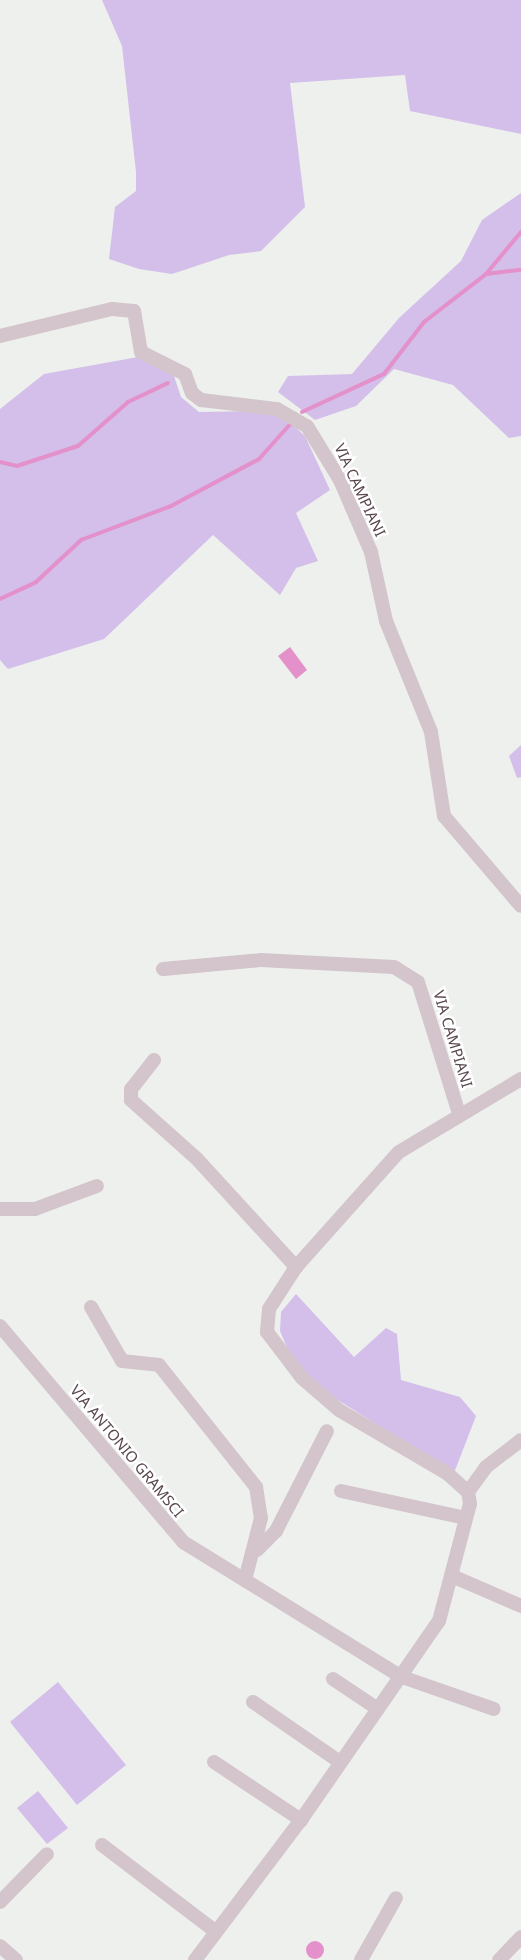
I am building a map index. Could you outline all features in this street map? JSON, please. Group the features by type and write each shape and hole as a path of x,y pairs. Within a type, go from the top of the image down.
{"street":[{"name":"VIA CAMPIANI","path":"0,336 112,309 134,311 141,352 185,374 192,393 201,400 277,409 307,426 340,480 371,552 386,621 431,732 444,816 521,906"},
{"name":"VIA CAMPIANI","path":"163,969 261,960 394,967 418,982 459,1114"},
{"path":"154,1060 131,1089 131,1100 196,1159 296,1267"},
{"name":"VIA CAMPIANI","path":"468,1492 448,1474 339,1410 280,1356 267,1332 269,1309 296,1267 399,1152 459,1114 521,1079"},
{"path":"0,1209 35,1209 98,1186"},
{"path":"91,1307 122,1361 159,1365 256,1487 261,1518 256,1550 245,1580"},
{"name":"VIA ANTONIO GRAMSCI","path":"0,1326 183,1542 402,1677 494,1709"},
{"path":"256,1550 276,1532 327,1431"},
{"path":"195,1960 302,1820 439,1621 466,1518 468,1492 486,1467 521,1440"},
{"path":"341,1491 466,1518"},
{"path":"452,1576 521,1606"},
{"path":"333,1679 378,1709"},
{"path":"253,1702 340,1762"},
{"path":"214,1762 302,1820"},
{"path":"102,1845 216,1932"},
{"path":"0,1902 47,1854"},
{"path":"362,1960 394,1895"},
{"path":"499,1960 521,1937"},
{"path":"0,1946 16,1960"}],"shaded area":[{"path":"102,0 521,0 521,134 410,111 405,75 290,83 305,207 261,251 229,255 172,274 139,269 109,259 115,207 136,191 136,172 122,46"},
{"path":"521,193 521,436 509,438 453,385 394,369 356,406 315,420 278,392 288,376 352,374 399,318 461,261 482,220"},
{"path":"138,357 172,370 181,397 199,412 260,411 284,417 305,436 330,490 296,513 318,561 296,568 280,595 213,535 104,639 8,669 0,660 0,409 44,374"},
{"path":"290,647 307,670 296,679 278,656"},
{"path":"521,745 521,777 517,778 509,756"},
{"path":"296,1294 354,1357 386,1328 397,1334 401,1380 460,1397 476,1416 454,1473 314,1385 291,1357 280,1331 281,1312"},
{"path":"58,1682 126,1765 77,1805 10,1722"},
{"path":"38,1791 68,1828 47,1844 17,1808"},
{"path":"315,1941 321,1944 324,1950 321,1956 315,1959 309,1956 306,1950 309,1944"}],"waterway":[{"path":"486,274 521,232"},
{"path":"302,412 384,374 424,322 486,274 521,270"},
{"path":"0,462 17,466 78,446 128,402 168,383"},
{"path":"0,599 36,582 81,540 171,506 259,459 293,421"}]}
